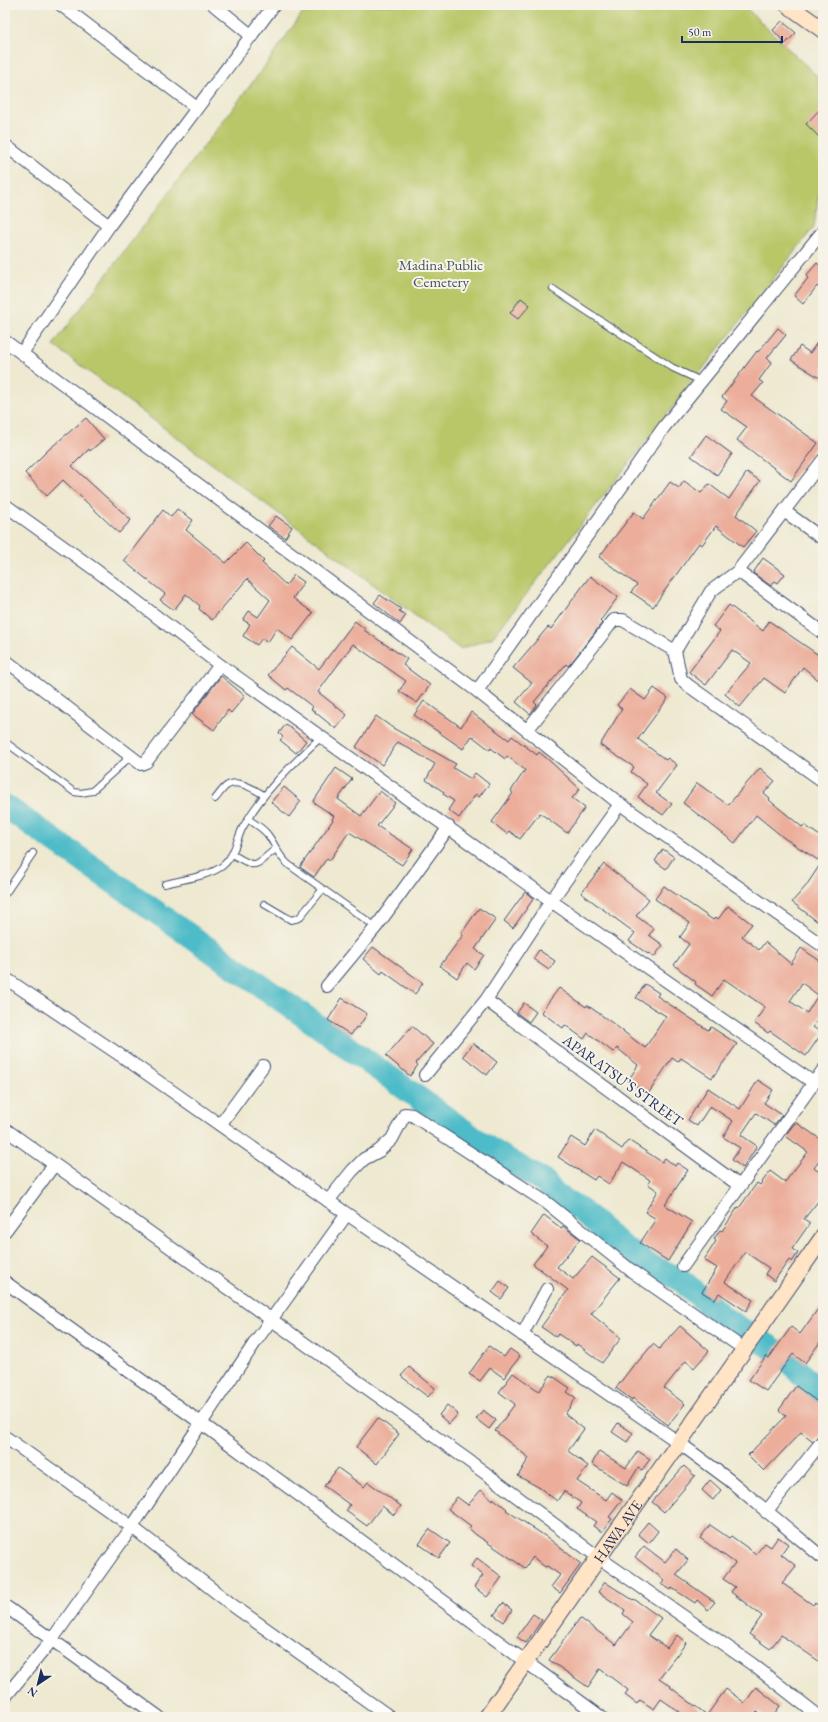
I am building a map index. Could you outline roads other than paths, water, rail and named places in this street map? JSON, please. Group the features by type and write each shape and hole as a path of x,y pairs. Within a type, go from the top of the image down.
{"street":[{"path":"61,5 198,108"},
{"path":"214,5 252,36"},
{"path":"22,353 109,226 140,187 274,5"},
{"path":"788,5 823,30"},
{"path":"5,146 109,226"},
{"path":"477,691 664,428 823,231"},
{"path":"5,341 528,729 620,804 823,946"},
{"path":"823,460 738,571 711,591 675,651 681,679 823,781"},
{"path":"5,505 97,571 220,665 551,901 814,1083"},
{"path":"784,511 823,539"},
{"path":"738,571 823,633"},
{"path":"528,729 614,620 623,620 675,651"},
{"path":"5,660 141,764 146,762 220,665"},
{"path":"424,1075 486,1000 551,901 620,804"},
{"path":"327,986 376,926 449,827"},
{"path":"5,978 126,1059 328,1201 678,1442 728,1479 823,1558"},
{"name":"APARATSU’S STREET","path":"486,1000 740,1186"},
{"path":"220,1125 263,1066"},
{"path":"683,1266 823,1070"},
{"path":"328,1201 352,1171 364,1159 379,1151 392,1139 405,1114 412,1114 547,1202 633,1272 749,1342"},
{"path":"5,1129 469,1460 598,1557 752,1664 820,1717"},
{"path":"5,1231 54,1165"},
{"path":"5,1698 51,1641 132,1527 258,1338 347,1214"},
{"name":"HAWA AVE","path":"487,1717 678,1442 823,1237"},
{"path":"5,1282 201,1423 601,1717"},
{"path":"522,1335 548,1289"},
{"path":"5,1437 132,1527 235,1607 390,1717"},
{"path":"766,1512 823,1440"},
{"path":"5,1606 51,1641 159,1717"}],"lane":[{"path":"553,289 672,368 701,381"},
{"path":"165,884 209,872 228,861 237,838 264,795 284,772 321,737"},
{"path":"5,742 74,792 81,793 92,791 130,757"},
{"path":"215,799 224,788 232,784 246,786 264,795"},
{"path":"248,819 266,832 280,857 289,865 376,926"},
{"path":"232,854 248,864 254,865 259,863 276,849"},
{"path":"5,894 33,853"},
{"path":"264,904 291,920 296,920 322,888"}],"waterway":[{"path":"5,806 307,1018 488,1148 545,1182 555,1195 578,1208 620,1245 650,1266 680,1279 725,1319 786,1357 823,1397"}],"park label":[{"name":"Madina Public Cemetery","path":"441,272"}]}
